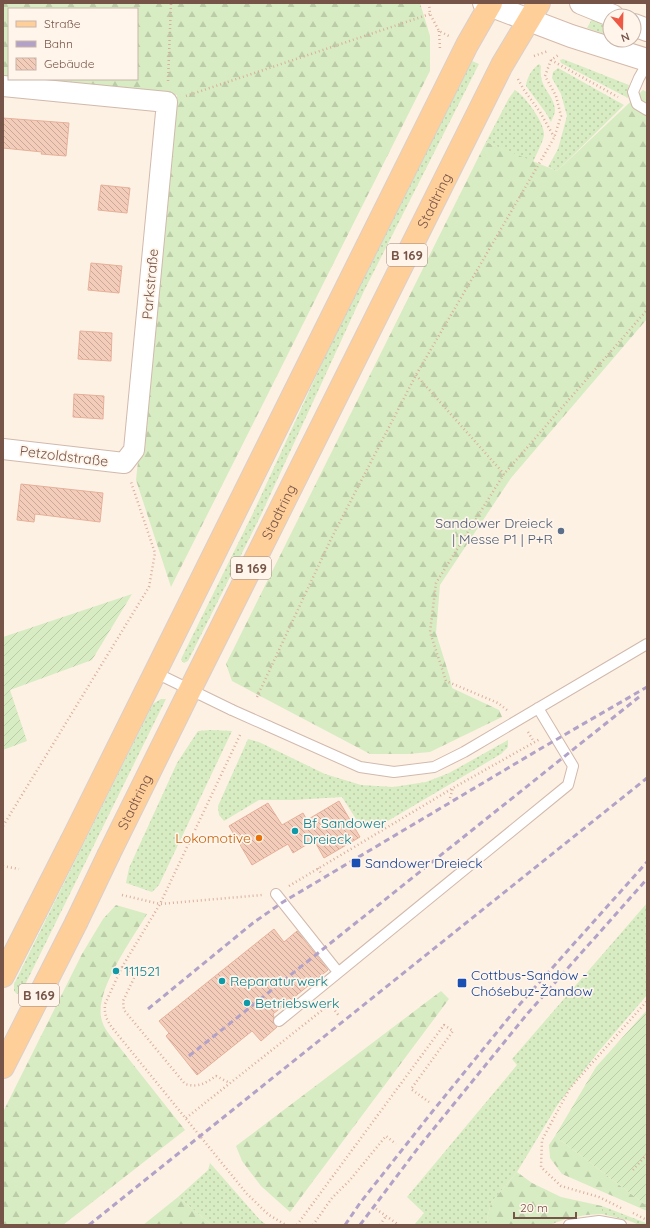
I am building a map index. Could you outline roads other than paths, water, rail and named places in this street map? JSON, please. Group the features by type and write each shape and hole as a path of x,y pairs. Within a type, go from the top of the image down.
{"main road":[{"path":"581,3 602,12"},
{"path":"488,4 534,11 572,36 647,60"},
{"name":"B 169","path":"3,976 156,673 488,4"},
{"name":"Stadtring","path":"3,1067 502,65 534,11"}],"street":[{"name":"Parkstraße","path":"3,86 167,102 134,450 124,463"},
{"name":"Petzoldstraße","path":"3,449 124,463"}],"lane":[{"path":"647,64 633,92 637,104 647,110"},
{"path":"156,673 232,710 360,766 394,772 434,767 464,752 647,644"},
{"path":"279,1021 568,785 573,766 538,708"},
{"path":"276,894 338,972"},
{"path":"569,1225 599,1221 621,1225"}],"railway":[{"path":"148,1009 253,923 283,902 647,687"},
{"path":"189,1056 639,697"},
{"path":"89,1225 647,778"},
{"path":"345,1225 360,1203 432,1112 520,1004 647,862"},
{"path":"360,1225 418,1148 528,1013 647,879"}],"place":[{"name":"Sandower Dreieck | Messe P1 | P+R","path":"561,531"},
{"name":"Bf Sandower Dreieck","path":"295,831"},
{"name":"Lokomotive","path":"259,838"},
{"name":"Sandower Dreieck","path":"356,863"},
{"name":"111521","path":"116,971"},
{"name":"Reparaturwerk","path":"222,981"},
{"name":"Cottbus-Sandow - Chóśebuz-Žandow","path":"462,983"},
{"name":"Betriebswerk","path":"247,1003"}]}
